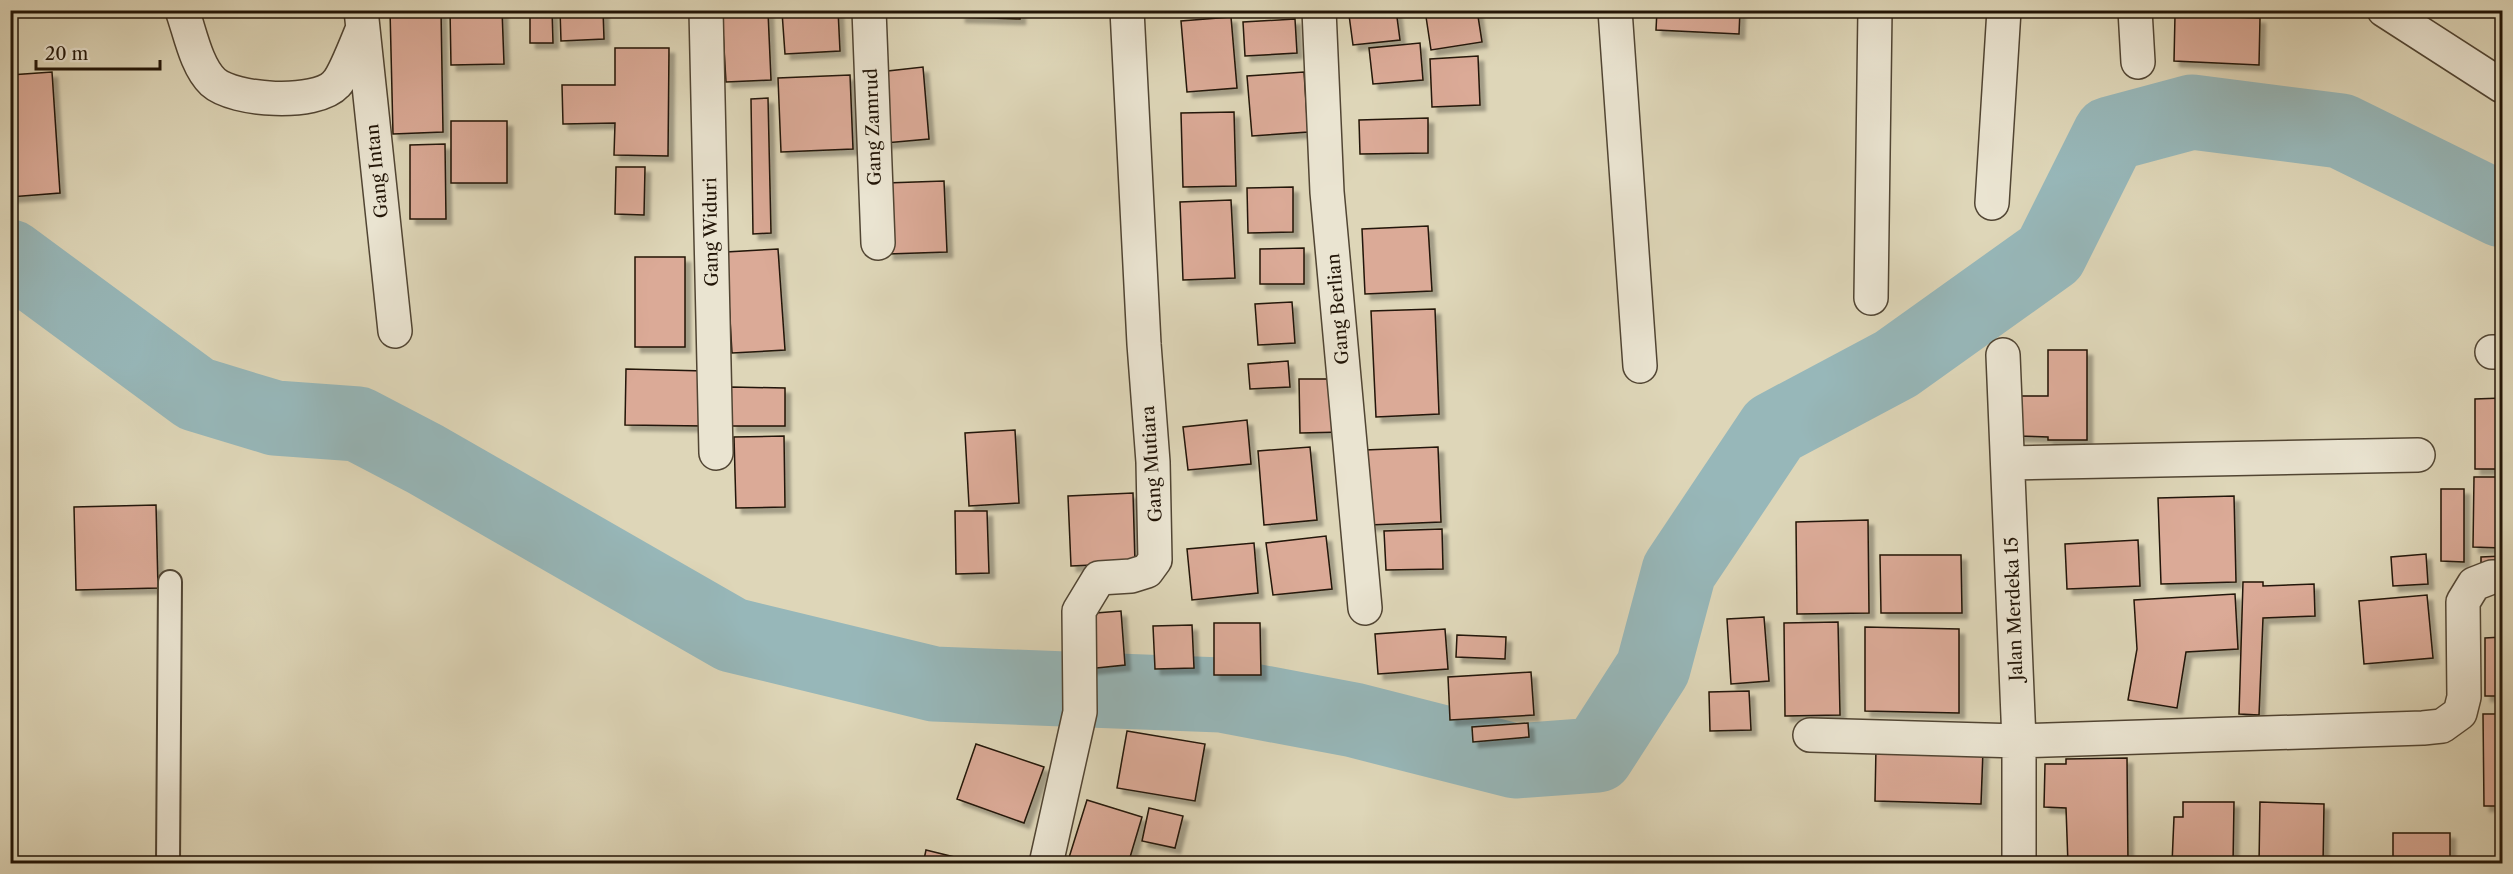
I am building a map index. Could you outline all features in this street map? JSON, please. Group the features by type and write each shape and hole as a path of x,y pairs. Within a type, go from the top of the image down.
{"street":[{"path":"182,10 198,58 213,83 236,92 274,100 311,96 336,85 362,20"},
{"name":"Gang Widuri","path":"705,10 716,453"},
{"name":"Gang Zamrud","path":"869,10 878,243"},
{"name":"Gang Mutiara","path":"1046,864 1080,712 1078,611 1099,578 1131,576 1147,571 1155,560 1156,551 1127,10"},
{"name":"Gang Berlian","path":"1319,10 1327,192 1365,608"},
{"path":"1615,10 1640,366"},
{"path":"1871,298 1875,10"},
{"path":"1992,203 2004,10"},
{"path":"2135,10 2138,62"},
{"path":"2384,10 2502,86"},
{"name":"Gang Intan","path":"362,20 395,332"},
{"name":"Jalan Merdeka 15","path":"2002,355 2019,741 2019,864"},
{"path":"2008,463 2418,455"},
{"path":"1810,735 2019,741 2423,729 2442,726 2460,713 2463,698 2463,602 2474,584 2497,577"}],"lane":[{"path":"168,864 170,582"}],"building":[{"path":"390,10 441,10 443,132 393,134"},
{"path":"450,10 502,10 504,64 451,65"},
{"path":"530,10 552,10 553,43 530,43"},
{"path":"560,10 603,10 604,39 561,41"},
{"path":"838,10 840,51 785,54 782,12"},
{"path":"960,10 1020,10 1020,19 960,17"},
{"path":"1396,10 1400,40 1353,45 1349,15"},
{"path":"1425,10 1477,10 1482,42 1431,50"},
{"path":"1657,10 1740,10 1739,34 1656,30"},
{"path":"768,12 771,80 726,82 722,14"},
{"path":"2175,15 2260,18 2259,65 2174,61"},
{"path":"1231,17 1237,88 1187,92 1181,21"},
{"path":"1295,19 1297,53 1245,56 1243,22"},
{"path":"1420,43 1423,80 1373,84 1369,48"},
{"path":"615,48 669,48 668,156 614,155 615,123 563,124 562,85 615,85"},
{"path":"1478,56 1480,105 1432,107 1430,59"},
{"path":"923,67 929,139 885,143 879,72"},
{"path":"52,72 60,193 10,197 10,75"},
{"path":"1304,72 1308,132 1252,136 1247,76"},
{"path":"850,75 853,149 781,152 778,78"},
{"path":"768,98 771,233 753,234 751,99"},
{"path":"1234,112 1236,186 1183,187 1181,113"},
{"path":"1428,118 1428,153 1360,154 1359,120"},
{"path":"451,121 507,121 507,183 451,183"},
{"path":"445,144 446,219 410,219 410,145"},
{"path":"616,167 645,167 644,215 615,214"},
{"path":"944,181 947,252 888,254 886,183"},
{"path":"1293,187 1293,232 1248,233 1247,188"},
{"path":"1231,200 1235,278 1183,280 1180,202"},
{"path":"1428,226 1432,291 1365,294 1362,229"},
{"path":"1304,248 1304,284 1260,284 1260,249"},
{"path":"778,249 785,350 732,353 726,252"},
{"path":"635,257 685,257 685,347 635,347"},
{"path":"1292,302 1295,343 1258,345 1255,304"},
{"path":"1435,309 1439,414 1376,417 1371,311"},
{"path":"2048,350 2087,350 2087,440 2048,440 2048,437 2018,436 2018,396 2048,396"},
{"path":"1288,361 1290,387 1250,389 1248,364"},
{"path":"626,369 705,371 705,426 625,425"},
{"path":"1299,379 1342,379 1343,432 1300,433"},
{"path":"731,387 785,388 785,426 731,426"},
{"path":"2502,398 2502,469 2475,469 2475,399"},
{"path":"1247,420 1251,464 1188,470 1183,427"},
{"path":"1015,430 1019,503 969,506 965,433"},
{"path":"784,436 785,507 736,508 734,437"},
{"path":"1310,447 1317,520 1264,525 1258,451"},
{"path":"1438,447 1441,522 1369,525 1365,450"},
{"path":"2474,477 2502,477 2502,548 2473,547"},
{"path":"2441,489 2464,489 2464,562 2441,561"},
{"path":"1133,493 1135,563 1071,566 1068,496"},
{"path":"2234,496 2236,582 2161,584 2158,498"},
{"path":"156,505 158,588 76,590 74,507"},
{"path":"955,511 987,511 989,573 956,574"},
{"path":"1868,520 1869,613 1797,614 1796,522"},
{"path":"1442,529 1443,569 1386,570 1384,531"},
{"path":"1326,536 1332,589 1273,595 1266,543"},
{"path":"2138,540 2140,586 2067,589 2065,544"},
{"path":"1254,543 1258,593 1192,600 1187,549"},
{"path":"2426,554 2428,584 2393,586 2391,557"},
{"path":"1880,555 1961,555 1962,613 1881,613"},
{"path":"2502,556 2502,572 2481,573 2481,557"},
{"path":"2243,582 2263,582 2263,586 2314,584 2315,616 2263,618 2259,715 2239,714"},
{"path":"2235,594 2238,649 2186,652 2177,708 2128,700 2137,649 2134,600"},
{"path":"2427,595 2433,658 2364,664 2359,601"},
{"path":"1121,611 1125,665 1087,669 1083,614"},
{"path":"1764,617 1769,681 1731,684 1727,619"},
{"path":"1838,622 1840,715 1785,716 1784,623"},
{"path":"1214,623 1260,623 1261,675 1214,675"},
{"path":"1192,625 1194,668 1155,669 1153,626"},
{"path":"1865,627 1959,629 1959,713 1865,711"},
{"path":"1445,629 1448,669 1378,674 1375,634"},
{"path":"1457,635 1506,637 1505,659 1456,657"},
{"path":"2502,637 2502,696 2485,696 2485,638"},
{"path":"1531,672 1534,715 1450,720 1448,677"},
{"path":"1749,691 1751,730 1710,731 1709,692"},
{"path":"2483,714 2502,714 2502,806 2484,806"},
{"path":"1528,723 1529,737 1473,742 1472,727"},
{"path":"1127,731 1205,744 1195,801 1117,788"},
{"path":"976,744 1044,767 1024,823 957,799"},
{"path":"1876,747 1983,750 1981,804 1875,801"},
{"path":"2127,758 2128,863 2068,864 2066,808 2044,807 2045,764 2066,764 2066,759"},
{"path":"1087,800 1142,817 1128,864 1067,864"},
{"path":"2183,802 2234,802 2233,864 2172,864 2174,817 2183,817"},
{"path":"2260,802 2324,804 2323,864 2259,864"},
{"path":"1149,808 1183,816 1175,848 1142,841"},
{"path":"2393,833 2450,833 2450,864 2393,864"},
{"path":"926,850 983,864 923,864"}],"waterway":[{"path":"10,257 196,394 275,418 358,424 425,459 732,635 934,684 1221,695 1354,720 1515,761 1597,755 1653,668 1679,571 1774,429 1896,364 2050,254 2110,134 2192,112 2341,131 2502,210"}]}
